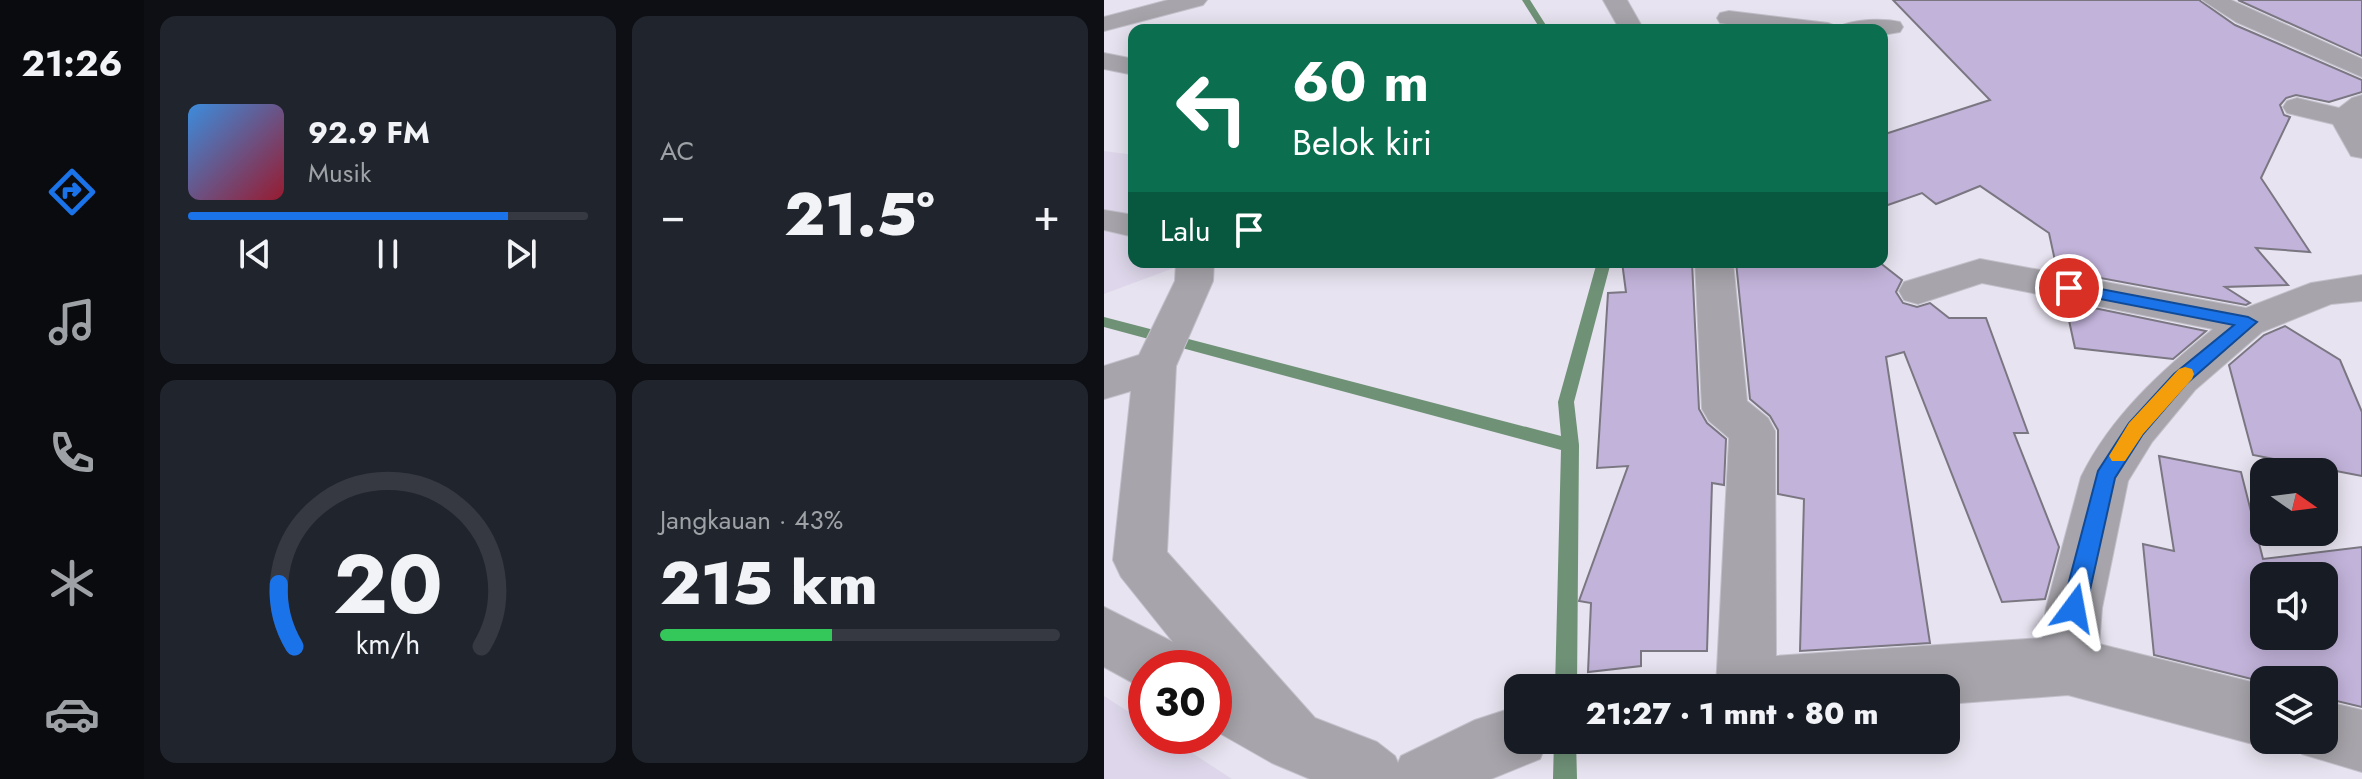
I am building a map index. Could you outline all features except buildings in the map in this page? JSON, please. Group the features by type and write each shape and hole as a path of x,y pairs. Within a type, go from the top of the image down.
{"street":[{"path":"1104,24 1195,0"},
{"path":"1615,0 1629,24"},
{"path":"1888,32 1891,32 1896,0"},
{"path":"2214,0 2244,17 2362,69"},
{"path":"1729,18 1778,24"},
{"path":"1104,61 1128,66"},
{"path":"2297,107 2354,111 2362,149"},
{"path":"1104,220 1128,225"},
{"path":"1195,268 1194,281 1183,310 1158,358 1140,560 1294,741"},
{"path":"1714,268 1725,409 1752,431 1746,674"},
{"path":"1918,291 1980,271 2248,322"},
{"path":"2068,666 2074,608 2105,477 2136,429 2180,379 2248,322 2325,292 2362,288"},
{"path":"1104,383 1158,358"},
{"path":"1104,635 1131,650"},
{"path":"1951,674 2068,666 2250,712"},
{"path":"1232,706 1294,741 1354,765 1372,779"},
{"path":"2338,735 2362,741"},
{"path":"1424,779 1504,742"}],"shaded area":[{"path":"1104,151 1128,154 1128,268 1174,268 1104,294"},
{"path":"1104,696 1128,711 1128,754 1194,754 1232,779 1104,779"}],"waterway":[{"path":"1526,0 1541,24"},
{"path":"1570,445 1566,402 1602,268"},
{"path":"1104,322 1570,445"},
{"path":"1566,674 1570,445"},
{"path":"1565,754 1565,779"}],"slow traffic":[{"path":"2118,456 2136,429 2185,374"}],"route":[{"path":"2069,288 2248,322 2219,343 2180,379 2136,429 2105,477 2074,608"}]}
